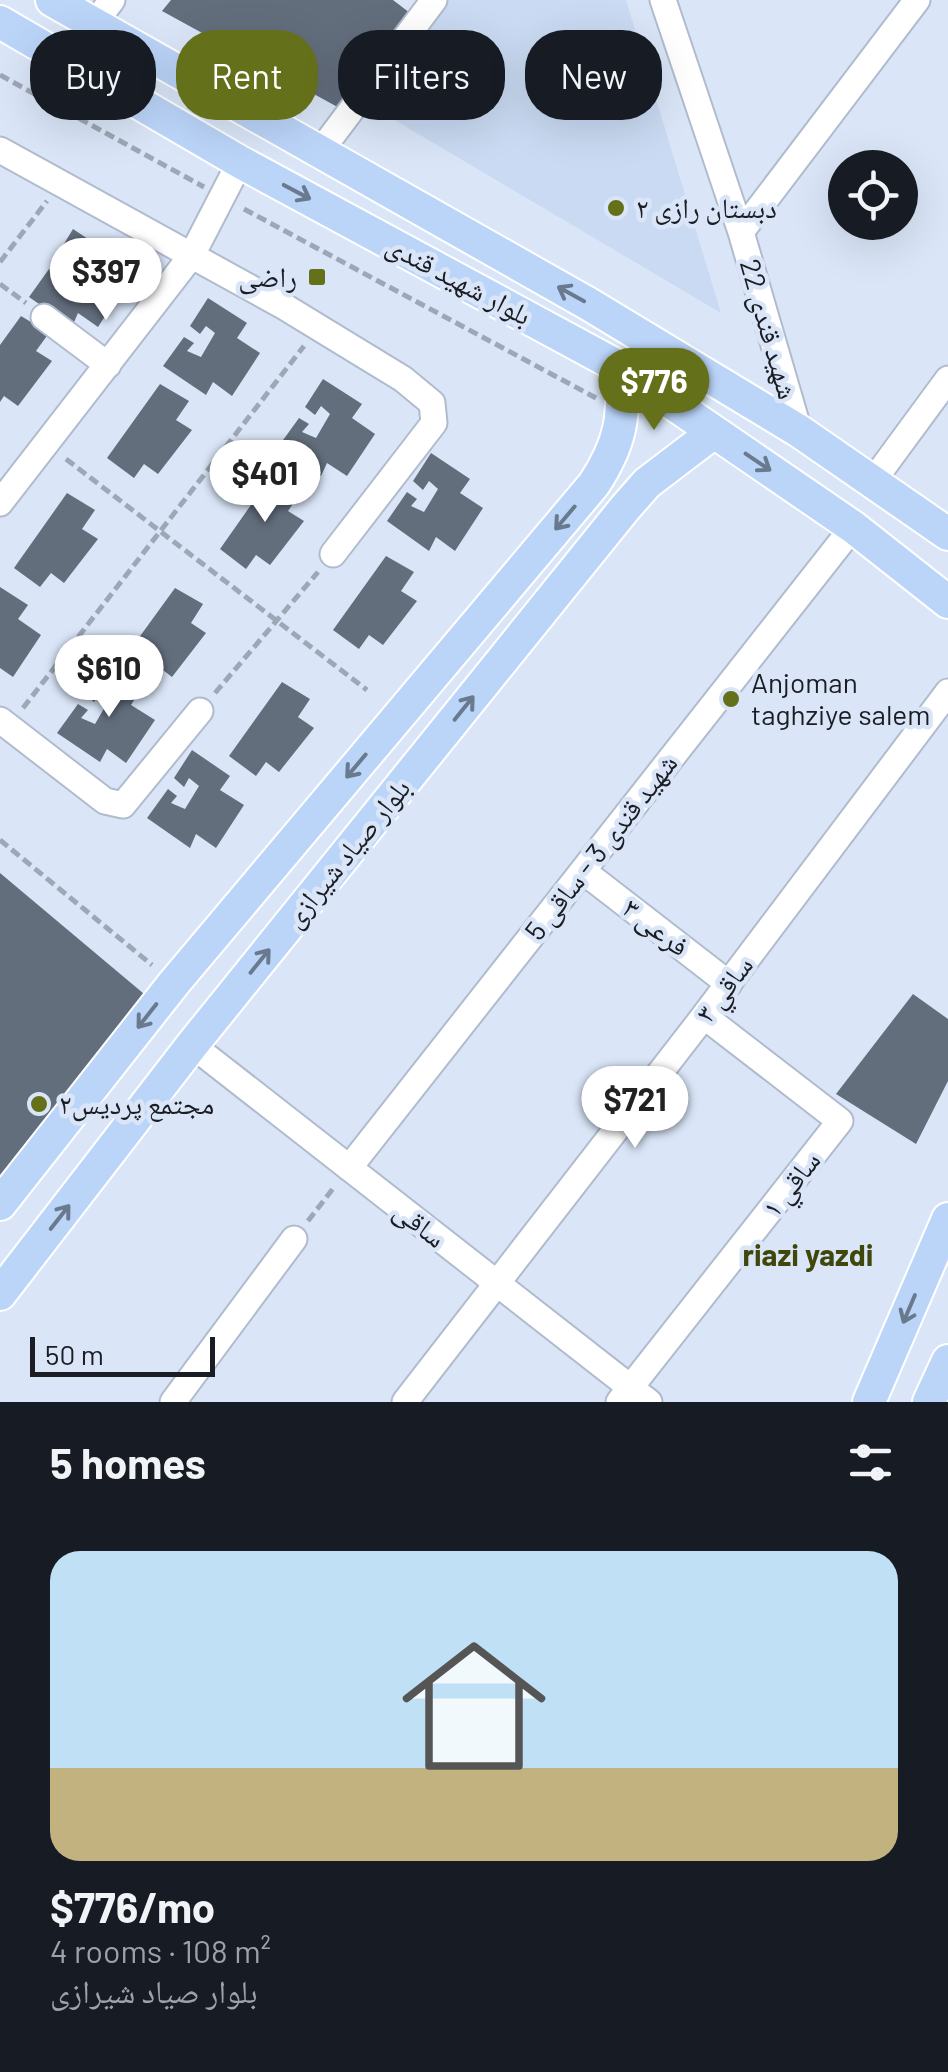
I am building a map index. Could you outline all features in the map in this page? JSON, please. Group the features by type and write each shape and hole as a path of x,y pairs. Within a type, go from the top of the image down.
{"main road":[{"name":"بلوار شهید قندی","path":"52,0 103,12 319,153 587,303 799,431 948,534"},
{"name":"بلوار شهید قندی","path":"0,22 240,162 621,368 854,527 948,602"},
{"name":"بلوار صیاد شیرازی","path":"0,1204 174,983 594,484 611,458 625,414 621,368"},
{"name":"بلوار صیاد شیرازی","path":"0,1294 192,1046 647,483 714,432"},
{"path":"611,458 631,454 642,463 647,483"},
{"path":"868,1402 948,1219"},
{"path":"929,1402 948,1361"}],"street":[{"path":"319,153 434,0"},
{"name":"شهید قندی 22","path":"663,0 741,232 799,431"},
{"path":"741,232 917,0"},
{"path":"0,150 192,255 427,397 435,410 434,423 333,554"},
{"path":"0,503 192,255 240,162"},
{"path":"44,317 108,365"},
{"path":"873,481 948,378"},
{"name":"شهید قندی 3 - ساقی 5","path":"349,1168 854,527"},
{"name":"ساقي ۳","path":"405,1402 704,1016 948,692"},
{"path":"4,723 105,801 122,805 200,711"},
{"name":"فرعی ۳","path":"583,871 728,984"},
{"name":"ساقي ۱","path":"633,1397 840,1121 704,1016"},
{"name":"ساقی","path":"192,1046 498,1284 633,1397"},
{"path":"174,1402 294,1238"}],"path":[{"path":"0,76 625,414"},
{"path":"0,262 60,183"},
{"path":"0,284 44,317"},
{"path":"4,723 318,328"},
{"path":"48,445 367,690"},
{"path":"200,711 333,554"},
{"path":"0,840 174,983"},
{"path":"294,1238 349,1168"}],"shaded area":[{"name":"دبستان رازی ۲","path":"448,0 626,0 635,30 525,30 525,120 662,119 721,313 395,120 505,120 505,30 424,30"}],"building":[{"path":"171,0 393,0 427,26 424,30 338,30 338,107 318,96 318,30 197,30 162,11"},
{"path":"73,229 112,255 102,269 126,284 98,327 78,313 72,327 29,297 49,269 59,274 53,282 66,288 80,265 71,257 66,266 56,257"},
{"path":"208,298 247,323 237,338 260,353 232,396 213,382 206,395 163,366 184,337 194,343 187,351 201,357 215,333 206,326 200,334 190,326"},
{"path":"21,316 49,333 36,351 52,361 18,406 4,396 0,402 0,345"},
{"path":"323,379 362,404 352,418 375,434 347,476 327,463 321,476 278,447 299,418 309,424 302,432 316,438 330,414 321,406 315,415 305,407"},
{"path":"160,384 189,401 176,420 192,430 158,474 144,464 134,478 107,458"},
{"path":"431,453 470,479 460,493 483,508 455,551 436,537 429,551 387,521 407,492 417,499 411,506 424,512 438,489 429,481 423,490 413,481"},
{"path":"272,475 301,492 288,511 304,521 270,565 256,555 246,569 220,549"},
{"path":"67,493 95,510 82,529 98,539 64,583 51,573 40,587 14,568"},
{"path":"386,556 414,572 401,591 417,601 383,645 369,635 359,649 333,630"},
{"path":"0,587 28,605 18,619 41,635 13,677 0,668"},
{"path":"175,588 203,604 191,623 206,633 172,677 159,667 148,681 122,661"},
{"path":"102,665 140,690 131,705 155,720 126,763 107,749 100,762 57,733 78,704 88,710 81,718 95,724 109,700 100,693 94,702 84,693"},
{"path":"282,682 310,699 298,717 314,728 279,772 266,762 256,776 229,756"},
{"path":"192,750 230,776 220,790 244,805 216,848 196,834 190,848 147,818 168,789 177,796 171,803 185,809 199,786 189,778 184,787 174,778"},
{"name":"مجتمع پردیس۲","path":"0,873 156,1004 0,1204"},
{"path":"913,994 948,1019 948,1081 916,1144 836,1094"}],"place":[{"name":"دبستان رازی ۲","path":"616,208"},
{"name":"راضی","path":"317,277"},
{"name":"Anjoman taghziye salem","path":"731,699"},
{"name":"مجتمع پردیس۲","path":"39,1104"}],"district":[{"name":"riazi yazdi","path":"808,1256"}]}
